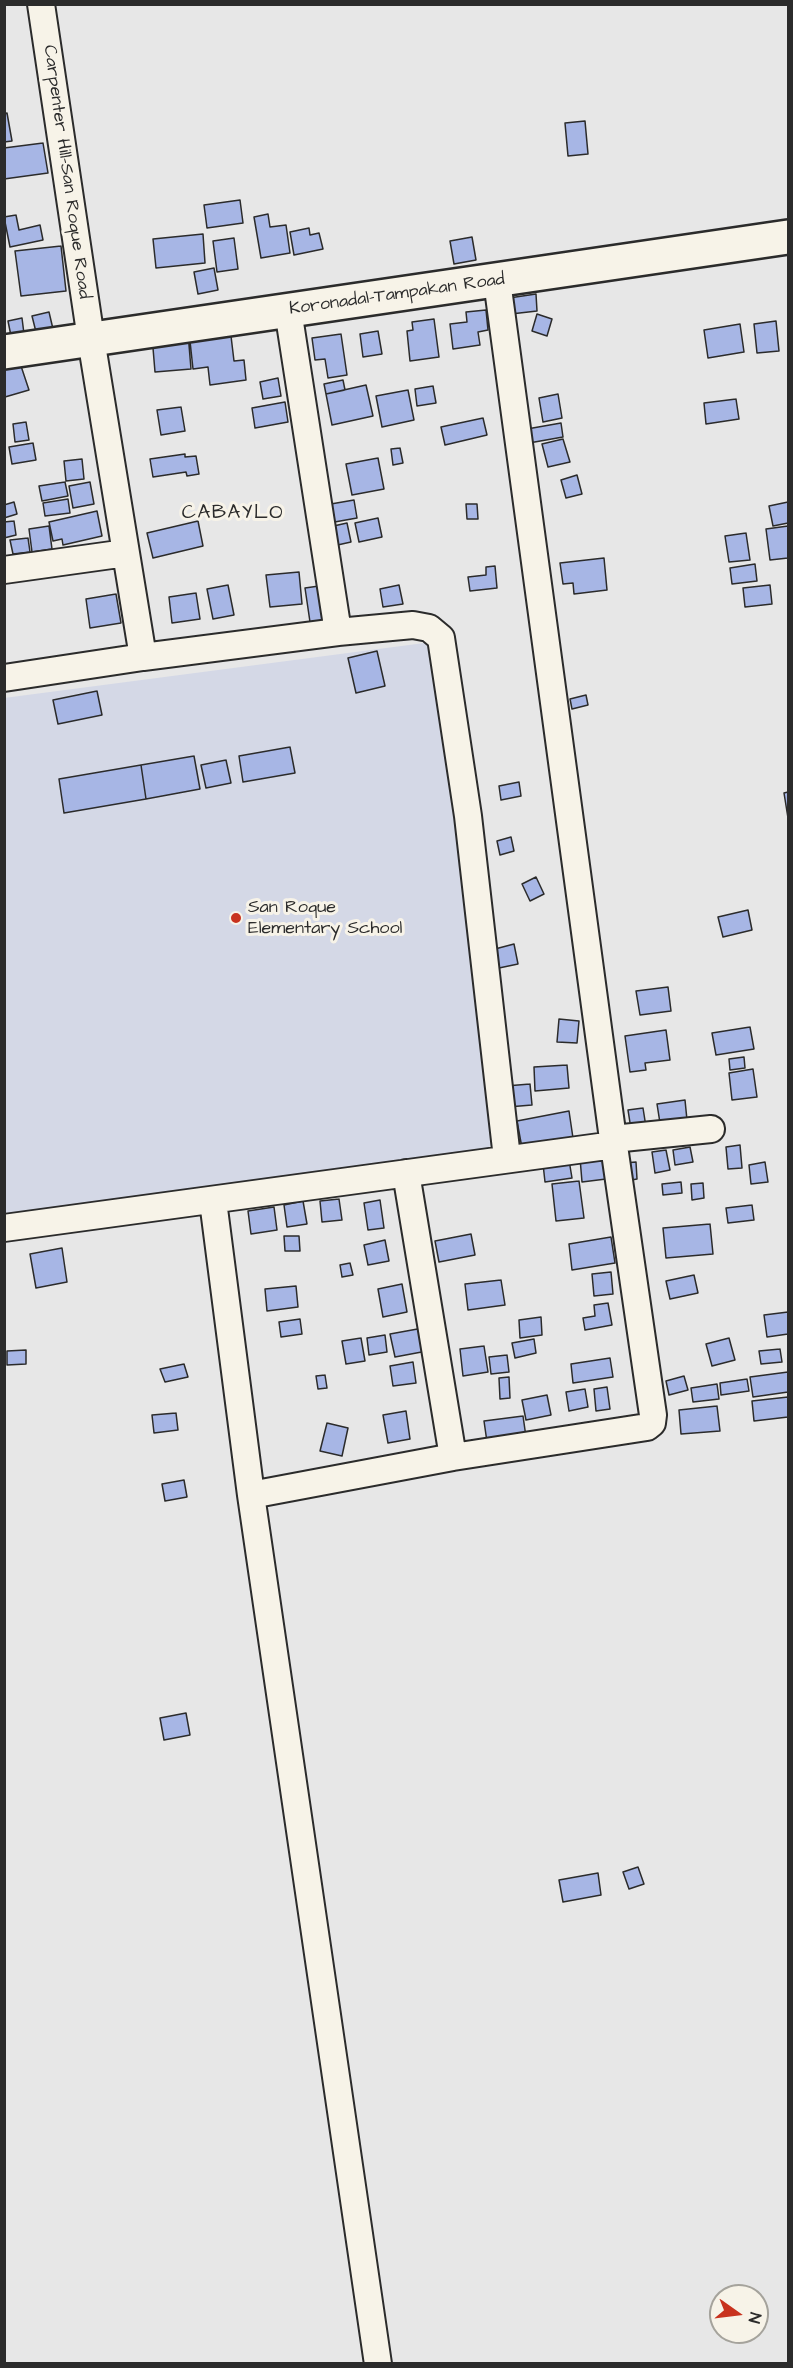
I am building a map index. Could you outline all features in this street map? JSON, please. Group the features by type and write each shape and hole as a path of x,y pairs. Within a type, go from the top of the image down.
{"main road":[{"name":"Koronadal-Tampakan Road","path":"4,352 789,237"}],"street":[{"name":"Carpenter Hill-San Roque Road","path":"41,4 91,339 143,657"},
{"path":"251,1495 453,1457 647,1427 652,1423 653,1415 498,281"},
{"path":"288,310 338,632"},
{"path":"4,570 126,553"},
{"path":"4,678 143,657 338,632 413,625 429,628 441,638 468,816 507,1158"},
{"path":"4,1228 213,1201 711,1129"},
{"path":"406,1173 453,1457"},
{"path":"213,1201 251,1495 378,2364"}],"shaded area":[{"name":"San Roque Elementary School","path":"432,642 497,1139 479,1157 5,1215 4,698"}],"building":[{"path":"7,113 12,141 4,142 4,114"},
{"path":"585,121 588,154 568,156 565,123"},
{"path":"43,143 48,173 4,179 4,148"},
{"path":"240,200 243,223 207,228 204,205"},
{"path":"268,214 270,227 286,225 290,253 261,258 254,217"},
{"path":"16,215 19,230 40,225 43,240 10,247 4,217"},
{"path":"309,228 310,235 319,233 323,249 294,255 290,232"},
{"path":"203,234 205,263 156,268 153,239"},
{"path":"472,237 476,260 454,264 450,241"},
{"path":"234,238 238,269 217,272 213,241"},
{"path":"61,246 66,291 21,296 15,251"},
{"path":"214,268 218,290 198,294 194,272"},
{"path":"536,294 537,311 511,314 509,298"},
{"path":"486,310 488,330 478,332 480,345 453,349 450,324 467,322 466,312"},
{"path":"49,312 53,329 36,332 32,316"},
{"path":"537,314 552,319 547,336 532,331"},
{"path":"22,318 24,334 11,336 8,321"},
{"path":"434,319 439,357 410,361 407,331 413,330 412,322"},
{"path":"776,321 779,351 757,353 754,324"},
{"path":"740,324 744,352 708,358 704,330"},
{"path":"378,331 382,354 363,357 360,334"},
{"path":"188,333 191,369 155,372 152,336"},
{"path":"341,334 347,375 328,378 325,359 315,360 312,338"},
{"path":"231,336 234,361 244,360 246,380 210,385 208,367 193,369 190,341"},
{"path":"19,360 29,390 5,397 4,364"},
{"path":"278,378 281,396 263,399 260,382"},
{"path":"343,380 345,390 326,394 324,384"},
{"path":"366,385 373,416 332,425 326,394"},
{"path":"433,386 436,403 417,406 415,389"},
{"path":"408,390 414,420 382,427 376,396"},
{"path":"558,394 562,418 543,422 539,398"},
{"path":"736,399 739,419 706,424 704,403"},
{"path":"285,402 288,422 255,428 252,408"},
{"path":"181,407 185,431 161,435 157,410"},
{"path":"483,418 487,435 445,445 441,427"},
{"path":"26,422 29,440 15,442 13,424"},
{"path":"561,423 563,437 529,443 527,429"},
{"path":"563,439 570,462 548,467 542,444"},
{"path":"33,443 36,460 12,464 9,447"},
{"path":"400,448 403,463 393,465 391,449"},
{"path":"185,454 185,457 196,456 199,474 187,476 186,472 153,477 150,459"},
{"path":"378,458 384,489 352,495 346,464"},
{"path":"82,459 84,479 66,481 64,461"},
{"path":"577,475 582,494 566,498 561,480"},
{"path":"65,482 68,496 42,501 39,486"},
{"path":"90,482 94,504 73,508 69,486"},
{"path":"68,499 70,513 45,516 43,503"},
{"path":"354,500 357,518 329,523 325,505"},
{"path":"14,502 17,514 4,518 4,505"},
{"path":"788,502 788,523 773,526 769,506"},
{"path":"466,504 477,504 478,519 467,519"},
{"path":"97,511 102,536 63,545 62,539 53,541 49,522"},
{"path":"378,518 382,537 359,542 355,523"},
{"path":"14,521 16,535 4,538 4,522"},
{"path":"198,521 203,546 153,558 147,533"},
{"path":"347,523 351,542 333,546 329,527"},
{"path":"49,526 52,549 32,552 29,529"},
{"path":"788,526 788,558 770,560 766,529"},
{"path":"746,533 750,560 729,562 725,536"},
{"path":"28,538 30,552 13,554 10,540"},
{"path":"604,558 607,590 574,594 573,583 563,584 560,563"},
{"path":"755,564 757,581 732,584 730,568"},
{"path":"495,566 497,588 470,591 468,577 486,575 486,567"},
{"path":"299,572 302,604 270,607 266,575"},
{"path":"228,585 234,615 213,619 207,589"},
{"path":"326,585 330,619 310,622 305,588"},
{"path":"399,585 403,604 383,607 380,589"},
{"path":"770,585 772,604 745,607 743,588"},
{"path":"196,593 200,619 172,623 169,597"},
{"path":"116,594 121,623 90,628 86,599"},
{"path":"377,651 385,686 356,693 348,658"},
{"path":"97,691 102,715 58,724 53,700"},
{"path":"586,695 588,705 572,709 570,699"},
{"path":"290,747 295,773 243,782 239,756"},
{"path":"194,756 200,789 146,799 141,765"},
{"path":"226,760 231,783 206,788 201,765"},
{"path":"141,765 146,799 64,813 59,779"},
{"path":"519,782 521,796 501,800 499,786"},
{"path":"788,792 788,818 784,793"},
{"path":"511,837 514,851 500,855 497,841"},
{"path":"536,877 544,894 530,901 522,884"},
{"path":"748,910 752,930 723,937 718,917"},
{"path":"514,944 518,964 499,968 495,949"},
{"path":"668,987 671,1011 640,1015 636,991"},
{"path":"559,1019 579,1021 577,1043 557,1042"},
{"path":"750,1027 754,1049 716,1055 712,1033"},
{"path":"666,1030 670,1060 645,1063 646,1070 630,1072 625,1036"},
{"path":"744,1057 745,1068 730,1070 729,1059"},
{"path":"567,1065 569,1088 535,1091 534,1067"},
{"path":"753,1069 757,1097 732,1100 729,1073"},
{"path":"530,1084 532,1105 508,1107 506,1086"},
{"path":"685,1100 687,1120 660,1123 657,1104"},
{"path":"643,1108 646,1127 631,1129 628,1110"},
{"path":"569,1111 573,1138 522,1148 517,1121"},
{"path":"740,1145 742,1168 728,1169 726,1147"},
{"path":"690,1147 693,1162 675,1165 673,1150"},
{"path":"666,1150 670,1170 655,1173 652,1152"},
{"path":"603,1155 606,1179 582,1182 580,1158"},
{"path":"569,1160 572,1178 545,1182 543,1164"},
{"path":"636,1162 637,1179 626,1181 624,1163"},
{"path":"765,1162 768,1182 751,1184 749,1165"},
{"path":"579,1181 584,1218 556,1221 552,1184"},
{"path":"681,1182 682,1193 663,1195 662,1184"},
{"path":"703,1183 704,1198 692,1200 691,1184"},
{"path":"339,1199 342,1220 322,1222 320,1201"},
{"path":"380,1200 384,1228 368,1230 364,1203"},
{"path":"303,1201 307,1224 287,1227 284,1205"},
{"path":"752,1205 754,1220 728,1223 726,1208"},
{"path":"274,1207 277,1230 251,1234 248,1211"},
{"path":"710,1224 713,1254 666,1258 663,1228"},
{"path":"471,1234 475,1255 439,1262 435,1241"},
{"path":"284,1236 299,1236 300,1251 285,1251"},
{"path":"611,1237 615,1263 572,1270 569,1244"},
{"path":"385,1240 389,1261 368,1265 364,1245"},
{"path":"62,1248 67,1282 36,1288 30,1254"},
{"path":"350,1263 353,1275 342,1277 340,1265"},
{"path":"611,1272 613,1294 594,1296 592,1274"},
{"path":"694,1275 698,1293 670,1299 666,1281"},
{"path":"501,1280 505,1305 468,1310 465,1284"},
{"path":"402,1284 407,1312 383,1317 378,1289"},
{"path":"296,1286 298,1307 267,1311 265,1289"},
{"path":"608,1303 612,1325 585,1330 583,1318 595,1316 594,1305"},
{"path":"788,1312 788,1334 767,1337 764,1315"},
{"path":"541,1317 542,1335 520,1338 519,1320"},
{"path":"300,1319 302,1334 281,1337 279,1322"},
{"path":"423,1328 427,1351 395,1357 390,1334"},
{"path":"385,1335 387,1352 369,1355 367,1338"},
{"path":"361,1338 365,1361 346,1364 342,1341"},
{"path":"729,1338 735,1360 712,1366 706,1344"},
{"path":"534,1339 536,1353 515,1358 512,1343"},
{"path":"484,1346 488,1372 463,1376 460,1349"},
{"path":"780,1349 782,1362 761,1364 759,1351"},
{"path":"26,1350 26,1364 7,1365 7,1351"},
{"path":"507,1355 509,1372 491,1374 489,1357"},
{"path":"610,1358 613,1377 573,1383 571,1364"},
{"path":"413,1362 416,1383 393,1386 390,1366"},
{"path":"184,1364 188,1377 165,1382 160,1369"},
{"path":"788,1372 788,1392 753,1397 750,1377"},
{"path":"325,1375 327,1388 318,1389 316,1376"},
{"path":"684,1376 688,1390 669,1395 666,1381"},
{"path":"509,1377 510,1398 500,1399 499,1378"},
{"path":"747,1379 749,1391 721,1395 720,1383"},
{"path":"717,1384 719,1399 693,1402 691,1388"},
{"path":"607,1387 610,1409 596,1411 594,1389"},
{"path":"585,1389 588,1407 569,1411 566,1392"},
{"path":"547,1395 551,1415 526,1420 522,1400"},
{"path":"788,1397 788,1417 754,1421 752,1401"},
{"path":"717,1406 720,1431 681,1434 679,1410"},
{"path":"406,1411 410,1439 388,1443 383,1415"},
{"path":"176,1413 178,1430 154,1433 152,1415"},
{"path":"523,1416 526,1437 487,1442 484,1421"},
{"path":"327,1423 348,1428 342,1456 320,1451"},
{"path":"184,1480 187,1497 165,1501 162,1484"},
{"path":"186,1713 190,1735 164,1740 160,1718"},
{"path":"638,1867 644,1884 629,1889 623,1872"},
{"path":"598,1873 601,1895 563,1902 559,1880"}],"place":[{"name":"San Roque Elementary School","path":"236,918"}],"district":[{"name":"CABAYLO","path":"233,514"}]}
